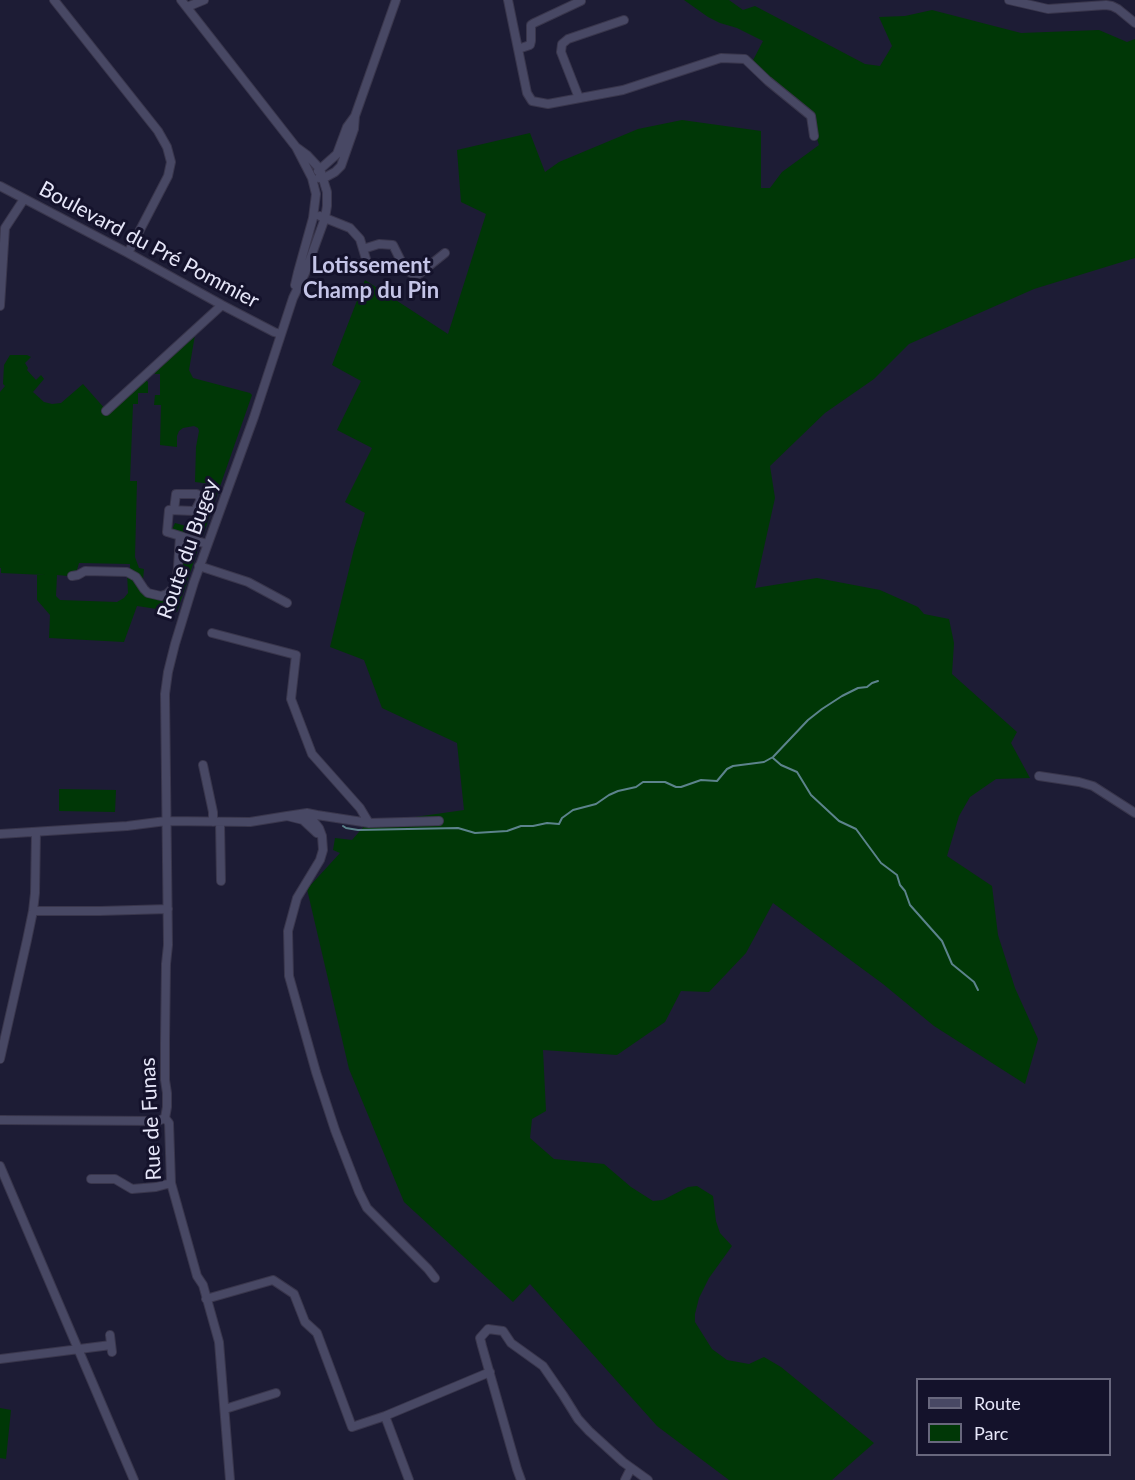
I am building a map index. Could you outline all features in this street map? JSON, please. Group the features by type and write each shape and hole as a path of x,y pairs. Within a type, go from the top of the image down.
{"street":[{"path":"54,0 158,131 167,147 171,162 168,176 128,253"},
{"path":"204,0 184,4 296,147 312,177"},
{"path":"312,177 324,178 341,166 354,129 355,116 396,0"},
{"path":"508,0 527,93 532,101 548,104 622,90 721,58 745,59 811,116 814,136"},
{"path":"1009,0 1048,9 1112,6 1135,23"},
{"path":"518,49 530,45 531,26 534,23 581,1"},
{"path":"579,98 561,52 562,44 568,39 624,20"},
{"path":"312,177 337,154 347,127 355,116"},
{"path":"296,147 320,169"},
{"name":"Route du Bugey","path":"166,821 165,694 168,672 199,566 254,417 293,298 305,273 325,218 327,192 320,169"},
{"name":"Route du Bugey","path":"293,298 314,214 316,194 312,177"},
{"name":"Boulevard du Pré Pommier","path":"0,186 222,305 281,334"},
{"path":"0,306 5,228 24,199"},
{"path":"314,214 350,228 360,239 366,259"},
{"path":"363,249 379,244 393,245 404,267 411,273 418,274 445,253"},
{"path":"106,411 222,305"},
{"path":"174,510 169,510 167,532 207,544"},
{"path":"72,576 85,571 127,572 136,577 148,593 164,595 177,582 180,536"},
{"path":"199,566 248,582 287,603"},
{"path":"212,633 297,654 291,699 312,754 360,808 369,823"},
{"path":"203,765 217,822 221,881"},
{"path":"1039,776 1093,786 1135,813"},
{"path":"0,834 127,826 166,821 250,822 287,816 310,816 369,823 439,821"},
{"path":"310,816 322,836 323,850 320,860 297,898 288,931 289,976 316,1072 359,1192 368,1208 435,1278"},
{"name":"Rue de Funas","path":"166,821 168,909 165,1052 167,1107 165,1118 169,1123 171,1183 197,1276 203,1285 219,1342 230,1480"},
{"path":"0,1059 33,911 36,832"},
{"path":"33,911 168,909"},
{"path":"0,1120 158,1121 165,1118"},
{"path":"1,1170 134,1480"},
{"path":"92,1179 115,1179 132,1189 171,1183"},
{"path":"206,1299 273,1280 294,1294 305,1322 317,1333 352,1427 385,1416 490,1372"},
{"path":"521,1480 480,1338 488,1329 503,1331 511,1343 543,1366 583,1425 623,1462 648,1480"},
{"path":"0,1359 79,1350 111,1349 110,1335"},
{"path":"225,1409 276,1394"},
{"path":"385,1416 409,1480"},
{"path":"625,1480 631,1468"}],"green space":[{"path":"684,0 729,0 743,10 755,6 865,64 880,66 892,46 879,17 905,16 932,10 1021,33 1099,30 1127,42 1135,39 1135,258 1034,289 909,344 874,379 825,413 770,466 775,498 755,588 817,578 880,590 918,607 924,614 949,619 954,643 952,674 1017,732 1011,743 1030,778 996,779 970,797 959,816 947,856 992,886 998,935 1015,988 1038,1039 1025,1084 934,1026 883,984 773,903 746,953 709,992 681,991 665,1022 617,1055 543,1050 546,1111 532,1119 530,1138 554,1159 604,1164 631,1187 653,1201 663,1200 688,1187 697,1186 713,1196 720,1233 732,1246 709,1278 699,1298 695,1322 712,1349 727,1360 749,1364 764,1357 781,1367 874,1443 832,1480 729,1480 657,1426 530,1284 513,1302 404,1202 349,1069 307,889 340,853 333,850 335,838 352,840 366,824 464,810 457,743 382,708 364,660 330,647 365,513 345,502 372,448 337,430 361,381 332,365 365,280 448,334 486,214 461,202 457,150 530,133 545,172 559,162 638,129 682,120 761,131 761,188 770,188 782,172 819,145 810,116 750,66 763,41 708,17"},
{"path":"196,329 189,370 193,378 252,395 203,535 198,537 172,530 175,523 197,529 212,484 195,482 199,431 194,426 183,428 177,436 177,447 160,445 161,405 154,405 155,395 160,395 160,374 155,374 152,369"},
{"path":"10,355 31,357 25,363 27,370 36,380 41,375 44,379 33,392 44,402 52,404 61,403 83,384 106,410 143,377 148,382 148,393 138,393 138,404 133,404 130,481 137,481 135,557 139,568 144,569 143,580 139,574 130,569 130,564 79,563 77,570 68,576 57,575 56,596 60,600 117,602 128,593 127,572 148,593 170,591 183,545 195,546 197,552 177,612 137,606 124,642 49,638 50,615 37,600 37,575 45,575 1,573 0,392 5,386 3,384 4,365"},
{"path":"59,789 116,790 115,812 59,811"},
{"path":"0,1408 11,1410 6,1459 0,1458"}],"waterway":[{"path":"343,826 358,830 458,828 475,833 507,831 521,826 547,823 559,824 562,818 573,810 596,804 609,795 636,787 643,782 665,782 681,787 701,780 717,781 727,769 733,766 764,762 773,757 808,720 822,709 842,696 878,681"},
{"path":"773,758 781,765 797,772 811,795 839,821 856,829 881,863 897,875 910,905 942,941 952,964 974,982 978,990"}],"district":[{"name":"Lotissement Champ du Pin","path":"371,278"}]}
